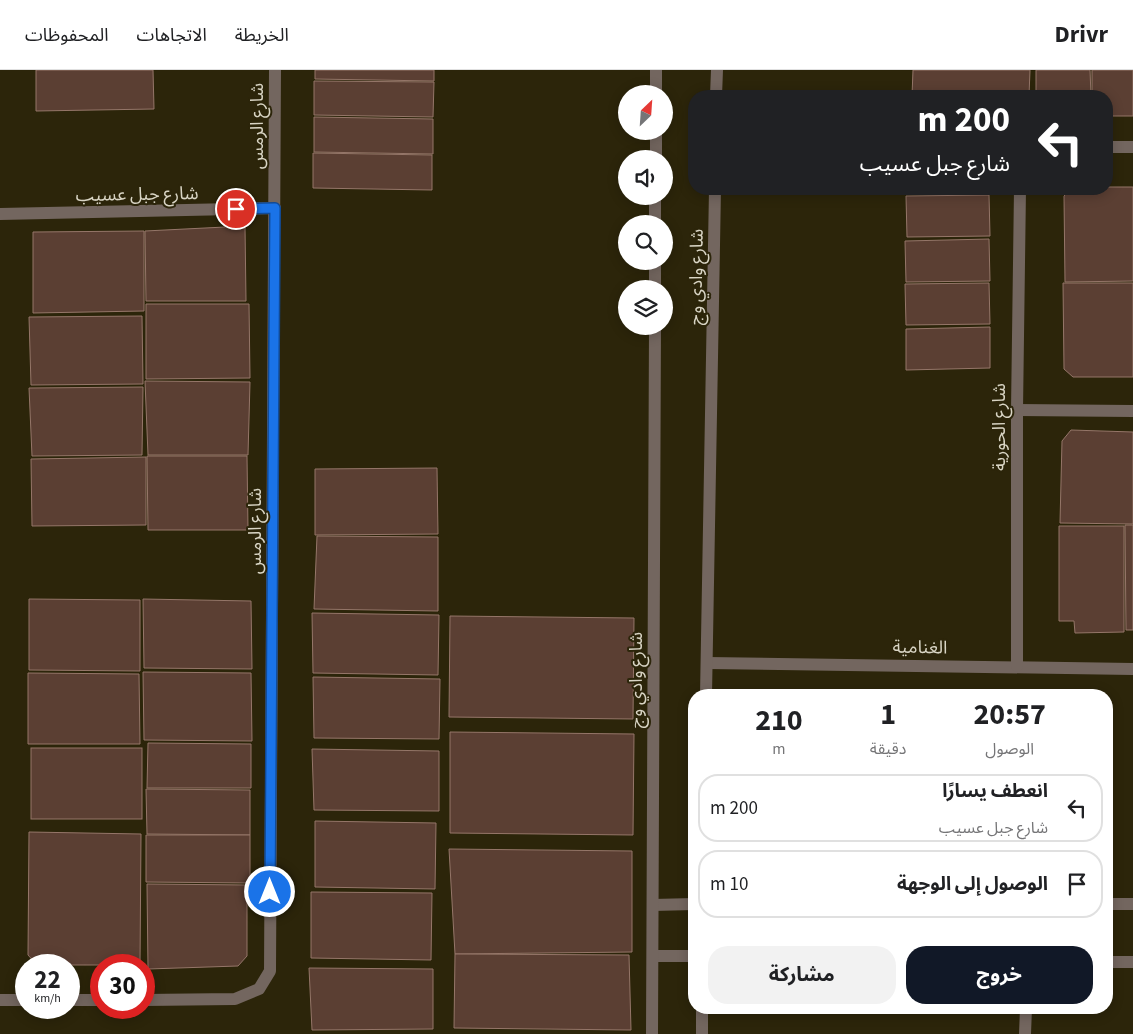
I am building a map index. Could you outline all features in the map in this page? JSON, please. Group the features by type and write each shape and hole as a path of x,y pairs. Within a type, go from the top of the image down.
{"street":[{"name":"شارع الرمس","path":"155,1000 235,999 258,989 270,971 275,70"},
{"path":"656,70 656,85"},
{"path":"716,90 717,70"},
{"path":"1113,147 1133,147"},
{"name":"شارع وادي وج","path":"706,689 715,195"},
{"name":"شارع الحورية","path":"1017,666 1017,410 1020,195"},
{"name":"شارع جبل عسيب","path":"0,214 275,208"},
{"name":"شارع وادي وج","path":"652,1034 655,335"},
{"path":"1017,410 1133,411"},
{"name":"الغنامية","path":"707,663 1133,669"},
{"path":"653,905 688,904"},
{"path":"1113,904 1133,904"},
{"path":"653,956 688,956"},
{"path":"1113,962 1133,962"},
{"path":"0,1000 15,1000"},
{"path":"702,1014 702,1034"},
{"path":"1025,1034 1026,1014"}],"building":[{"path":"36,70 153,70 154,109 36,111"},
{"path":"315,70 434,70 434,81 315,79"},
{"path":"913,70 1030,70 1029,90 912,90"},
{"path":"1036,70 1090,70 1091,90 1036,90"},
{"path":"1092,70 1133,70 1133,116 1113,116 1113,90 1092,90"},
{"path":"314,81 434,82 433,117 314,115"},
{"path":"314,117 433,119 433,154 314,152"},
{"path":"313,153 432,155 432,190 313,188"},
{"path":"1113,187 1133,187 1133,281 1065,282 1064,196 1113,195"},
{"path":"989,195 990,236 907,237 906,196"},
{"path":"245,226 246,301 146,301 145,231"},
{"path":"144,231 144,311 33,313 33,232"},
{"path":"989,239 990,281 906,282 905,241"},
{"path":"989,283 990,324 906,325 905,284"},
{"path":"1063,283 1133,283 1133,377 1073,377 1064,369"},
{"path":"146,304 249,304 250,378 146,379"},
{"path":"142,316 143,384 31,385 29,317"},
{"path":"990,327 990,368 906,370 906,329"},
{"path":"145,381 250,382 248,455 148,455"},
{"path":"143,387 142,455 32,456 29,388"},
{"path":"1071,430 1133,432 1133,524 1060,523 1062,441"},
{"path":"147,456 247,456 248,530 148,530"},
{"path":"146,457 146,525 32,526 31,459"},
{"path":"437,468 438,534 315,535 315,469"},
{"path":"1125,525 1133,525 1133,630 1126,630"},
{"path":"1059,526 1124,526 1124,632 1075,633 1074,621 1059,621"},
{"path":"317,536 438,537 438,611 314,609"},
{"path":"29,599 140,600 140,671 29,670"},
{"path":"143,599 251,601 252,669 144,668"},
{"path":"312,613 439,615 438,675 313,673"},
{"path":"450,616 634,618 633,719 449,717"},
{"path":"143,672 251,673 252,741 144,740"},
{"path":"28,673 139,674 140,744 28,744"},
{"path":"313,677 440,679 439,739 314,738"},
{"path":"450,732 634,734 633,835 450,833"},
{"path":"148,743 251,744 251,788 147,788"},
{"path":"31,748 142,748 142,819 31,819"},
{"path":"312,749 439,751 439,811 314,810"},
{"path":"146,789 250,790 250,835 147,834"},
{"path":"315,821 436,823 435,889 315,887"},
{"path":"29,832 141,834 140,954 90,954 90,965 80,965 80,954 28,954"},
{"path":"146,835 250,835 250,883 146,882"},
{"path":"449,849 632,851 632,952 455,954"},
{"path":"147,884 247,885 247,956 238,966 155,969 155,954 148,954"},
{"path":"311,892 432,893 431,960 311,958"},
{"path":"455,954 629,955 631,1030 454,1028"},
{"path":"309,968 433,969 433,1029 312,1030"}],"route":[{"path":"236,209 275,208 270,892"}]}
